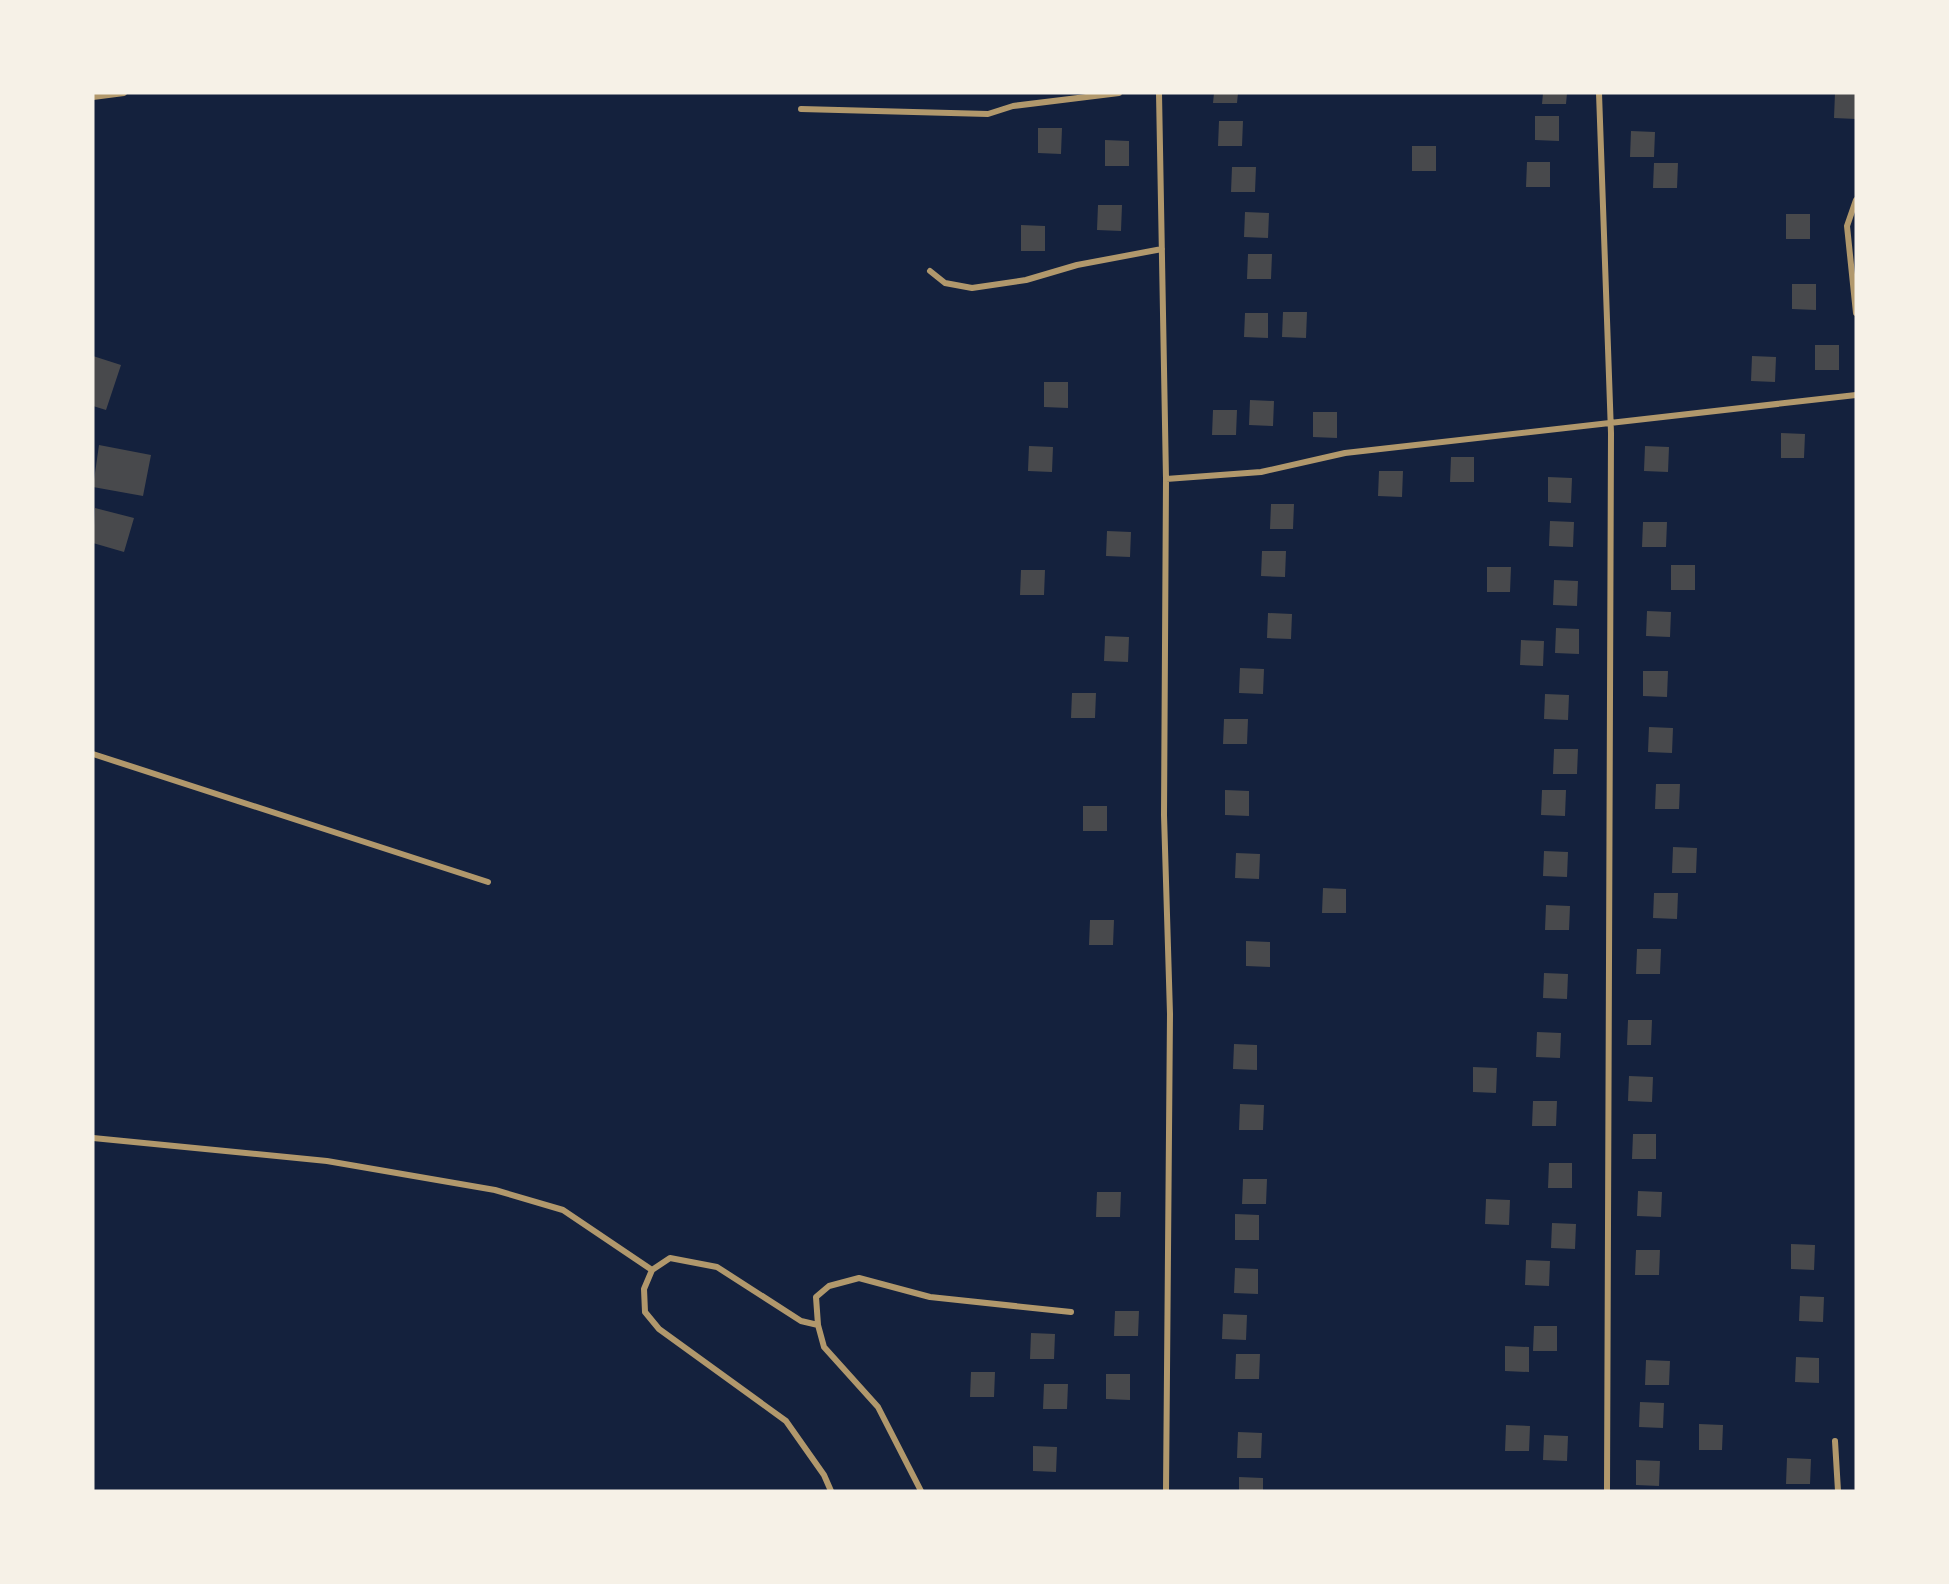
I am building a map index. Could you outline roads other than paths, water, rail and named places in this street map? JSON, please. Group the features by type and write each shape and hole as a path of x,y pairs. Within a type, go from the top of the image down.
{"street":[{"path":"93,97 124,93"},
{"path":"801,109 979,115 1013,106 1119,93"},
{"path":"1159,93 1166,479 1164,815 1170,1014 1166,1491"},
{"path":"1599,93 1610,424 1606,1491"},
{"path":"1856,200 1847,226 1856,313"},
{"path":"930,271 945,283 972,288 1026,280 1077,265 1162,249"},
{"path":"1166,479 1261,472 1345,453 1856,395"},
{"path":"93,753 488,882"},
{"path":"93,1138 327,1161 495,1190 563,1210 652,1270"},
{"path":"818,1325 801,1321 717,1267 670,1258 652,1270 644,1289 645,1312 659,1329 786,1421 824,1475 831,1491"},
{"path":"921,1491 878,1407 824,1347 818,1325 816,1298 829,1286 859,1278 930,1297 1071,1312"},
{"path":"1835,1441 1838,1491"}]}
